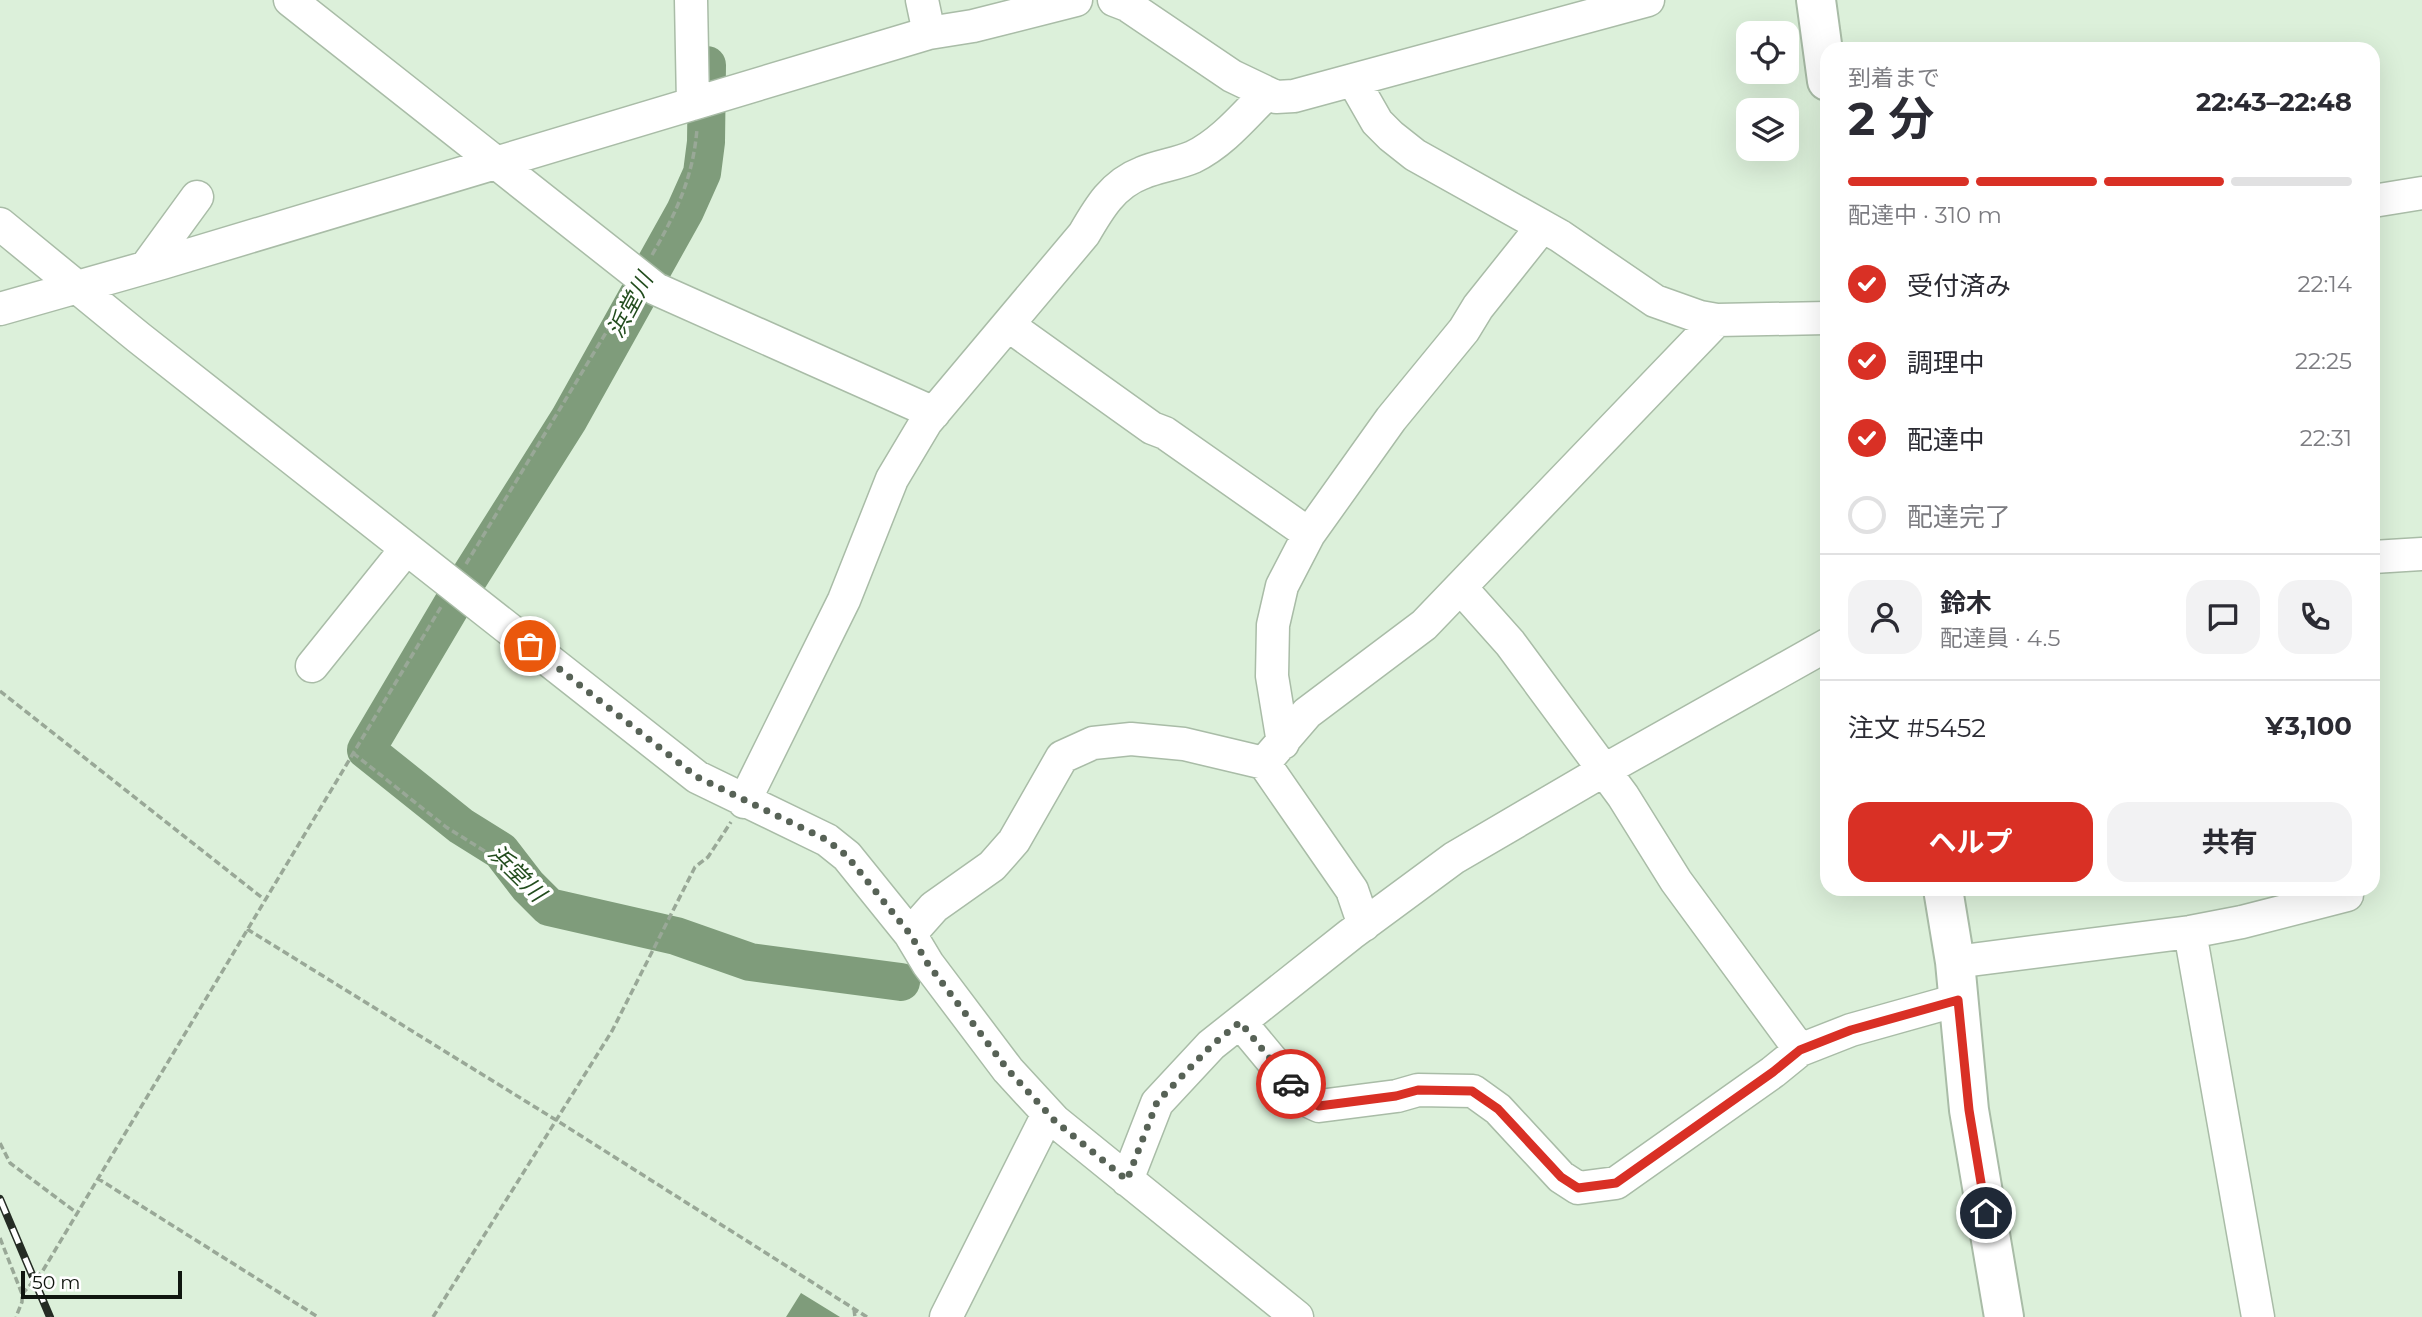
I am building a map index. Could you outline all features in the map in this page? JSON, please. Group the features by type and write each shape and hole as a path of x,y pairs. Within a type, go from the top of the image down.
{"main road":[{"path":"1816,0 1822,42"},
{"path":"1944,896 1955,962 1969,1110 2004,1317"}],"street":[{"path":"290,0 646,281 933,413"},
{"path":"691,0 701,101"},
{"path":"922,0 929,33"},
{"path":"0,309 929,33 973,26 1076,0"},
{"path":"1114,0 1128,5 1232,76 1276,97 1294,96 1648,0"},
{"path":"1353,80 1367,108 1391,136 1415,155 1541,228 1560,236 1655,300 1700,317 1717,320 1820,318"},
{"path":"744,802 844,600 892,479 933,413 1084,234 1101,206 1119,184 1140,173 1192,157 1215,144 1266,94"},
{"path":"2380,200 2422,193"},
{"path":"146,267 197,197"},
{"path":"0,224 406,549 697,777 827,840 847,856 910,934 928,964 1008,1070 1048,1114 1297,1317"},
{"path":"1364,925 1352,890 1274,753 1273,625 1282,586 1309,534 1391,419 1464,330 1478,307 1541,228"},
{"path":"1274,753 1307,713 1424,625 1717,320"},
{"path":"1008,325 1152,428 1165,433 1309,534"},
{"path":"312,666 406,549"},
{"path":"2380,557 2422,554"},
{"path":"1461,588 1510,643 1623,796 1676,881 1800,1050"},
{"path":"1127,1180 1157,1102 1212,1045 1364,925 1454,858 1820,649"},
{"path":"910,934 934,907 992,866 1014,841 1062,757 1093,743 1131,739 1274,753"},
{"path":"1955,962 2190,932 2242,922 2343,896"},
{"path":"2190,932 2258,1317"},
{"path":"1240,1022 1304,1100 1319,1106 1396,1096 1418,1090 1472,1091 1498,1109 1561,1177 1578,1188 1616,1183 1800,1050 1851,1030 1958,1000"},
{"path":"946,1317 1048,1114"}],"path":[{"path":"22,1294 41,1272 453,586 646,281 686,186 694,158 701,101"},
{"path":"0,691 265,900"},
{"path":"353,753 446,827 491,855 509,872"},
{"path":"433,1317 612,1031 695,867 708,857 744,802"},
{"path":"247,929 867,1317"},
{"path":"0,1143 10,1163 77,1213"},
{"path":"97,1178 318,1317"},
{"path":"0,1238 22,1294 16,1317"},
{"path":"854,1309 855,1317"}],"shaded area":[{"path":"801,1293 840,1317 786,1317"}],"waterway":[{"name":"浜堂川","path":"465,584 569,419 685,211 702,173 706,142 707,65"},
{"name":"浜堂川","path":"453,603 366,750 461,826 501,851 528,886 549,907 676,936 750,962 901,982"}],"railway":[{"path":"0,1199 50,1317"}],"way so far":[{"path":"530,646 697,777 827,840 847,856 910,934 928,964 1008,1070 1055,1121 1127,1180 1157,1102 1212,1045 1240,1022 1291,1084"}],"route":[{"path":"1291,1084 1304,1100 1319,1106 1396,1096 1418,1090 1472,1091 1498,1109 1561,1177 1578,1188 1616,1183 1800,1050 1851,1030 1958,1000 1969,1110 1986,1213"}]}
